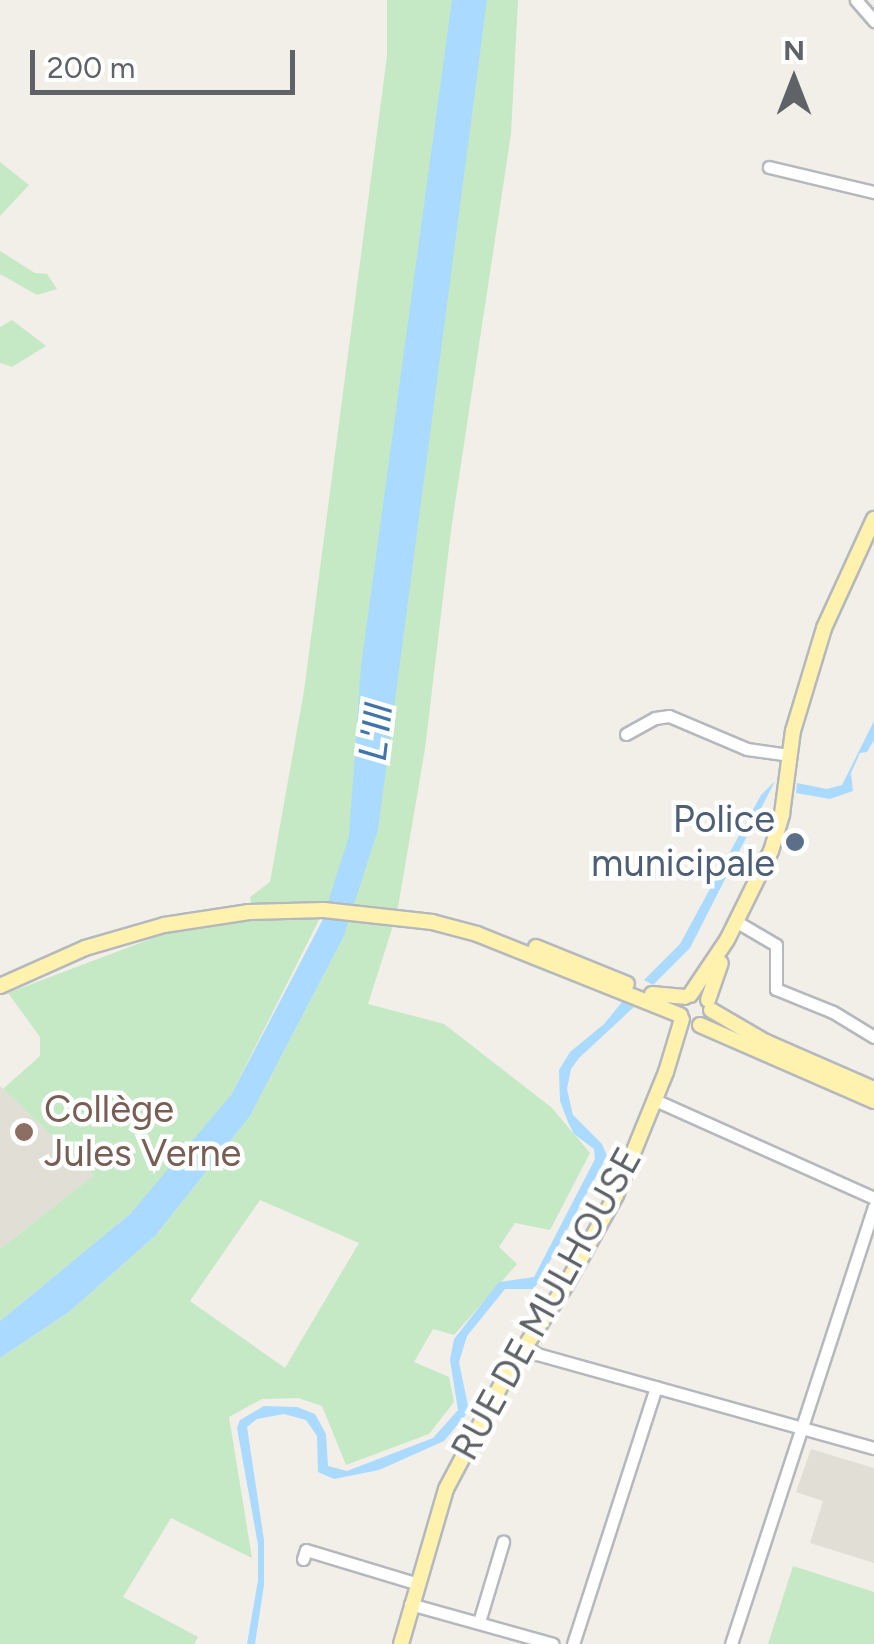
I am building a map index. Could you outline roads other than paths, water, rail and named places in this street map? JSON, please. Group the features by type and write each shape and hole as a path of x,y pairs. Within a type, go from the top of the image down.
{"main road":[{"path":"688,996 728,940 773,844 789,755 824,628 874,519"},
{"path":"3,984 85,948 150,929 224,915 278,911 393,916 477,934 631,990 689,1021 874,1101"},
{"path":"689,1021 709,1005 728,940"},
{"path":"648,997 688,996 766,1042 874,1089"},
{"name":"RUE DE MULHOUSE","path":"401,1644 415,1583 446,1490 524,1345 603,1219 689,1021 688,996"}],"street":[{"path":"856,0 874,21"},
{"path":"769,167 874,192"},
{"path":"626,734 655,718 669,716 747,750 789,755"},
{"path":"737,922 776,946 776,989 833,1012 874,1038"},
{"path":"655,1100 874,1198"},
{"path":"731,1644 874,1207"},
{"path":"861,1248 874,1252"},
{"path":"524,1345 537,1354 874,1448"},
{"path":"573,1644 656,1386"},
{"path":"479,1622 503,1542"},
{"path":"303,1559 306,1550 415,1583"},
{"path":"410,1604 553,1644"}],"water":[{"name":"L'Ill","path":"452,0 487,0 378,830 343,938 250,1116 156,1235 69,1312 0,1358 0,1321 130,1214 231,1095 322,921 349,836 361,666"},
{"path":"874,721 874,740 867,752 860,753 851,773 853,791 830,799 796,793 797,783 827,789 842,785"},
{"path":"775,781 690,948 653,985 644,980 680,944 761,795"},
{"path":"622,1002 634,1007 579,1058 571,1069 567,1089 573,1115 602,1144 607,1156 538,1283 533,1289 505,1289 467,1336 459,1362 469,1411 444,1441 379,1470 334,1479 318,1472 317,1436 306,1420 284,1414 257,1419 247,1427 264,1540 264,1585 255,1644 247,1644 258,1580 258,1545 237,1428 240,1420 264,1406 297,1407 315,1414 326,1434 328,1466 347,1471 433,1438 458,1410 450,1360 454,1339 499,1282 534,1277 595,1159 594,1149 574,1134 568,1122 560,1101 559,1070 570,1052 604,1024"}],"place":[{"name":"Police municipale","path":"795,842"},
{"name":"Collège Jules Verne","path":"24,1132"}]}
